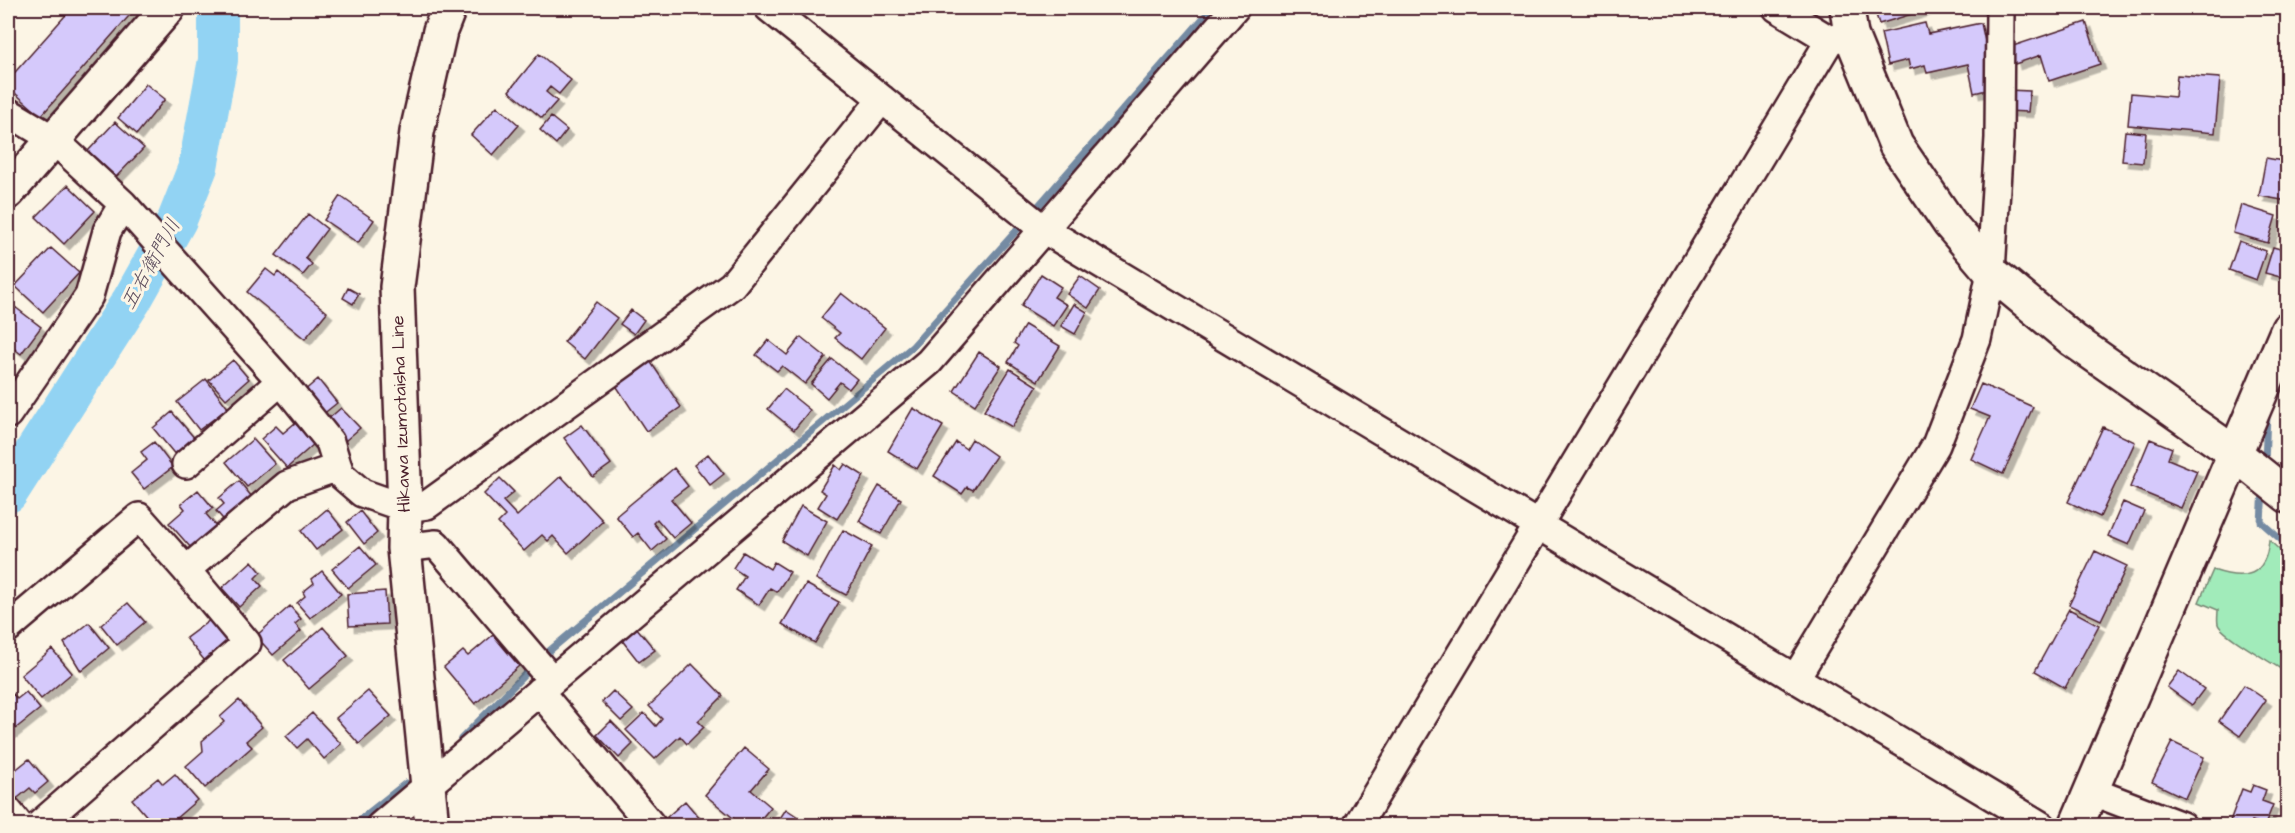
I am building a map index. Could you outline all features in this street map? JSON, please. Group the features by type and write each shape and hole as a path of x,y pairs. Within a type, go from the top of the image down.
{"street":[{"path":"8,192 168,8"},
{"name":"Hikawa Izumotaisha Line","path":"432,825 404,548 405,508 397,287 417,132 440,31 449,8"},
{"path":"380,825 929,362 1235,8"},
{"path":"1777,8 1842,27 1896,145 1950,224 1991,272 2073,340 2233,452 2288,496"},
{"path":"1795,679 1936,445 1977,339 1991,272 1999,138 2000,8"},
{"path":"783,12 882,99 1043,230 2042,825"},
{"path":"1357,825 1842,27"},
{"path":"8,112 53,139 123,204 281,381 330,442 340,474 362,494 405,508 427,505 732,285 882,99"},
{"path":"8,414 89,296 107,231 123,204"},
{"path":"2076,825 2233,452 2288,330"},
{"path":"186,464 281,381"},
{"path":"186,570 287,485 338,467"},
{"path":"8,628 139,517 247,643 38,825"},
{"path":"404,548 436,544 652,825"},
{"path":"2091,791 2182,825"},
{"path":"8,811 20,825"}],"green space":[{"path":"2269,540 2287,557 2287,673 2228,635 2218,624 2218,610 2199,602 2213,570 2235,575 2252,573 2263,562"}],"building":[{"path":"72,8 136,8 41,116 8,87 8,80"},
{"path":"1874,8 1924,8 1925,10 1879,24"},
{"path":"2086,22 2100,64 2049,81 2041,55 2015,64 2010,47"},
{"path":"1925,23 1928,34 1981,23 1995,88 1974,93 1968,64 1927,73 1925,65 1910,69 1908,60 1888,65 1881,33"},
{"path":"539,54 571,80 559,94 550,87 546,92 557,101 542,118 509,91"},
{"path":"2177,75 2220,78 2215,133 2128,125 2131,93 2175,97"},
{"path":"146,84 165,99 137,134 118,118"},
{"path":"2007,90 2030,91 2028,112 2006,111"},
{"path":"497,106 519,125 493,155 471,135"},
{"path":"551,117 567,130 556,144 540,130"},
{"path":"115,122 144,148 116,177 88,151"},
{"path":"2125,131 2146,133 2143,163 2122,161"},
{"path":"2266,158 2288,162 2288,201 2259,196"},
{"path":"68,185 95,211 64,244 36,217"},
{"path":"340,196 374,220 358,243 324,220"},
{"path":"2241,205 2276,216 2268,243 2233,233"},
{"path":"308,214 327,229 305,258 312,264 303,275 276,255"},
{"path":"2239,241 2266,251 2256,280 2229,270"},
{"path":"2273,247 2288,251 2284,278 2265,273"},
{"path":"51,248 79,273 43,312 15,286"},
{"path":"266,269 275,276 278,272 327,312 305,339 247,292"},
{"path":"1041,274 1061,287 1054,297 1067,305 1053,326 1021,306"},
{"path":"1080,276 1100,290 1088,308 1067,294"},
{"path":"348,288 359,294 353,304 343,298"},
{"path":"841,293 885,328 861,359 835,338 840,333 821,318"},
{"path":"596,302 617,318 585,359 564,342"},
{"path":"1074,304 1087,312 1075,334 1061,326"},
{"path":"15,307 41,327 21,354 8,344 8,317"},
{"path":"631,310 644,320 634,334 620,324"},
{"path":"1025,325 1060,346 1038,381 1008,362 1018,346 1014,343"},
{"path":"801,337 826,357 805,384 782,366 777,371 756,355 768,340 787,355"},
{"path":"979,352 1001,366 975,405 954,391"},
{"path":"832,359 857,379 849,389 840,382 827,398 811,384"},
{"path":"233,360 249,379 226,399 209,380"},
{"path":"650,361 681,407 646,431 615,384"},
{"path":"1010,369 1037,386 1012,427 984,411"},
{"path":"206,379 228,408 199,430 177,402"},
{"path":"318,379 337,403 322,415 303,392"},
{"path":"1981,384 2033,407 2003,474 1971,459 1990,417 1970,409"},
{"path":"784,389 810,410 794,430 768,409"},
{"path":"341,408 360,428 345,441 327,420"},
{"path":"913,408 943,426 917,469 888,451"},
{"path":"172,412 197,441 177,457 153,428"},
{"path":"295,423 314,444 287,468 261,439 276,426 283,433"},
{"path":"582,425 611,464 593,477 564,438"},
{"path":"2103,427 2135,442 2100,517 2068,502"},
{"path":"253,439 275,464 247,487 226,462"},
{"path":"972,439 996,456 973,490 967,487 962,494 934,476 956,442 966,449"},
{"path":"2150,439 2172,448 2168,459 2197,471 2181,508 2130,487"},
{"path":"154,442 173,467 144,489 131,473 147,460 141,452"},
{"path":"708,454 724,474 710,485 694,465"},
{"path":"845,464 864,476 837,519 818,507 826,494 820,490 835,465 841,470"},
{"path":"674,468 688,486 671,499 691,523 673,538 657,519 653,523 666,539 652,551 638,533 633,537 616,516"},
{"path":"561,476 603,521 568,553 553,536 548,541 542,535 524,551 498,523 505,516 484,494 500,478 514,492 503,501 517,516"},
{"path":"239,481 256,502 228,525 216,511 224,504 219,498"},
{"path":"879,486 901,499 881,534 859,521"},
{"path":"198,490 213,508 206,514 217,527 191,548 169,523 185,509 181,504"},
{"path":"2123,502 2144,511 2129,545 2108,536"},
{"path":"801,506 827,521 807,556 782,541"},
{"path":"327,509 343,529 316,550 301,531"},
{"path":"360,511 377,533 364,544 347,522"},
{"path":"843,530 872,546 846,595 816,579"},
{"path":"360,546 376,565 348,588 332,569"},
{"path":"2095,551 2127,566 2101,620 2069,605"},
{"path":"743,552 770,569 774,562 790,572 777,592 770,588 759,605 736,590 745,576 733,568"},
{"path":"252,561 261,572 255,578 262,586 239,607 222,588"},
{"path":"322,571 341,594 310,618 297,603 305,596 303,592 314,583 312,579"},
{"path":"806,584 839,602 815,643 782,624"},
{"path":"385,591 387,624 349,626 347,594"},
{"path":"128,603 145,622 117,645 101,625"},
{"path":"290,606 301,619 295,624 301,631 273,655 256,636"},
{"path":"2069,609 2099,625 2065,688 2035,671"},
{"path":"210,620 228,643 205,661 186,638"},
{"path":"89,623 109,648 81,671 64,643"},
{"path":"323,627 348,656 309,689 284,660"},
{"path":"636,627 655,650 639,662 621,639"},
{"path":"493,635 519,666 475,704 444,667 463,651 468,656"},
{"path":"52,649 72,673 41,699 21,675"},
{"path":"692,664 723,696 698,721 704,727 687,744 680,736 655,759 626,730 644,713 656,726 662,719 649,706"},
{"path":"2179,671 2204,689 2192,705 2167,687"},
{"path":"2244,685 2266,700 2240,736 2219,721"},
{"path":"368,691 391,716 359,744 336,718"},
{"path":"613,691 633,710 621,721 602,702"},
{"path":"26,692 40,709 10,733 8,730 8,698 13,694 17,699"},
{"path":"239,700 262,727 246,741 252,747 205,788 186,766 203,751 202,741 224,722 220,717"},
{"path":"312,713 341,744 324,759 307,739 297,748 286,736"},
{"path":"611,721 633,744 619,758 597,735"},
{"path":"2172,742 2204,757 2185,798 2152,782"},
{"path":"744,748 769,769 751,790 771,807 755,826 743,826 705,795"},
{"path":"29,759 48,782 35,793 30,788 14,801 8,792 8,776"},
{"path":"175,774 197,800 167,826 155,826 132,799 158,778 163,784"},
{"path":"2253,785 2266,790 2262,801 2273,805 2265,825 2252,821 2250,826 2230,821 2242,789 2250,792"},
{"path":"685,801 706,826 675,826 667,817"},
{"path":"786,809 804,821 800,826 775,826"}],"waterway":[{"name":"五右衛門川","path":"8,493 132,300 177,220 198,167 218,60 218,8"},
{"path":"1032,213 1212,8"},
{"path":"542,657 912,347 1025,221"},
{"path":"2265,463 2267,414"},
{"path":"2263,489 2261,522 2288,546"},
{"path":"461,739 534,665"},
{"path":"352,826 406,783"}]}
